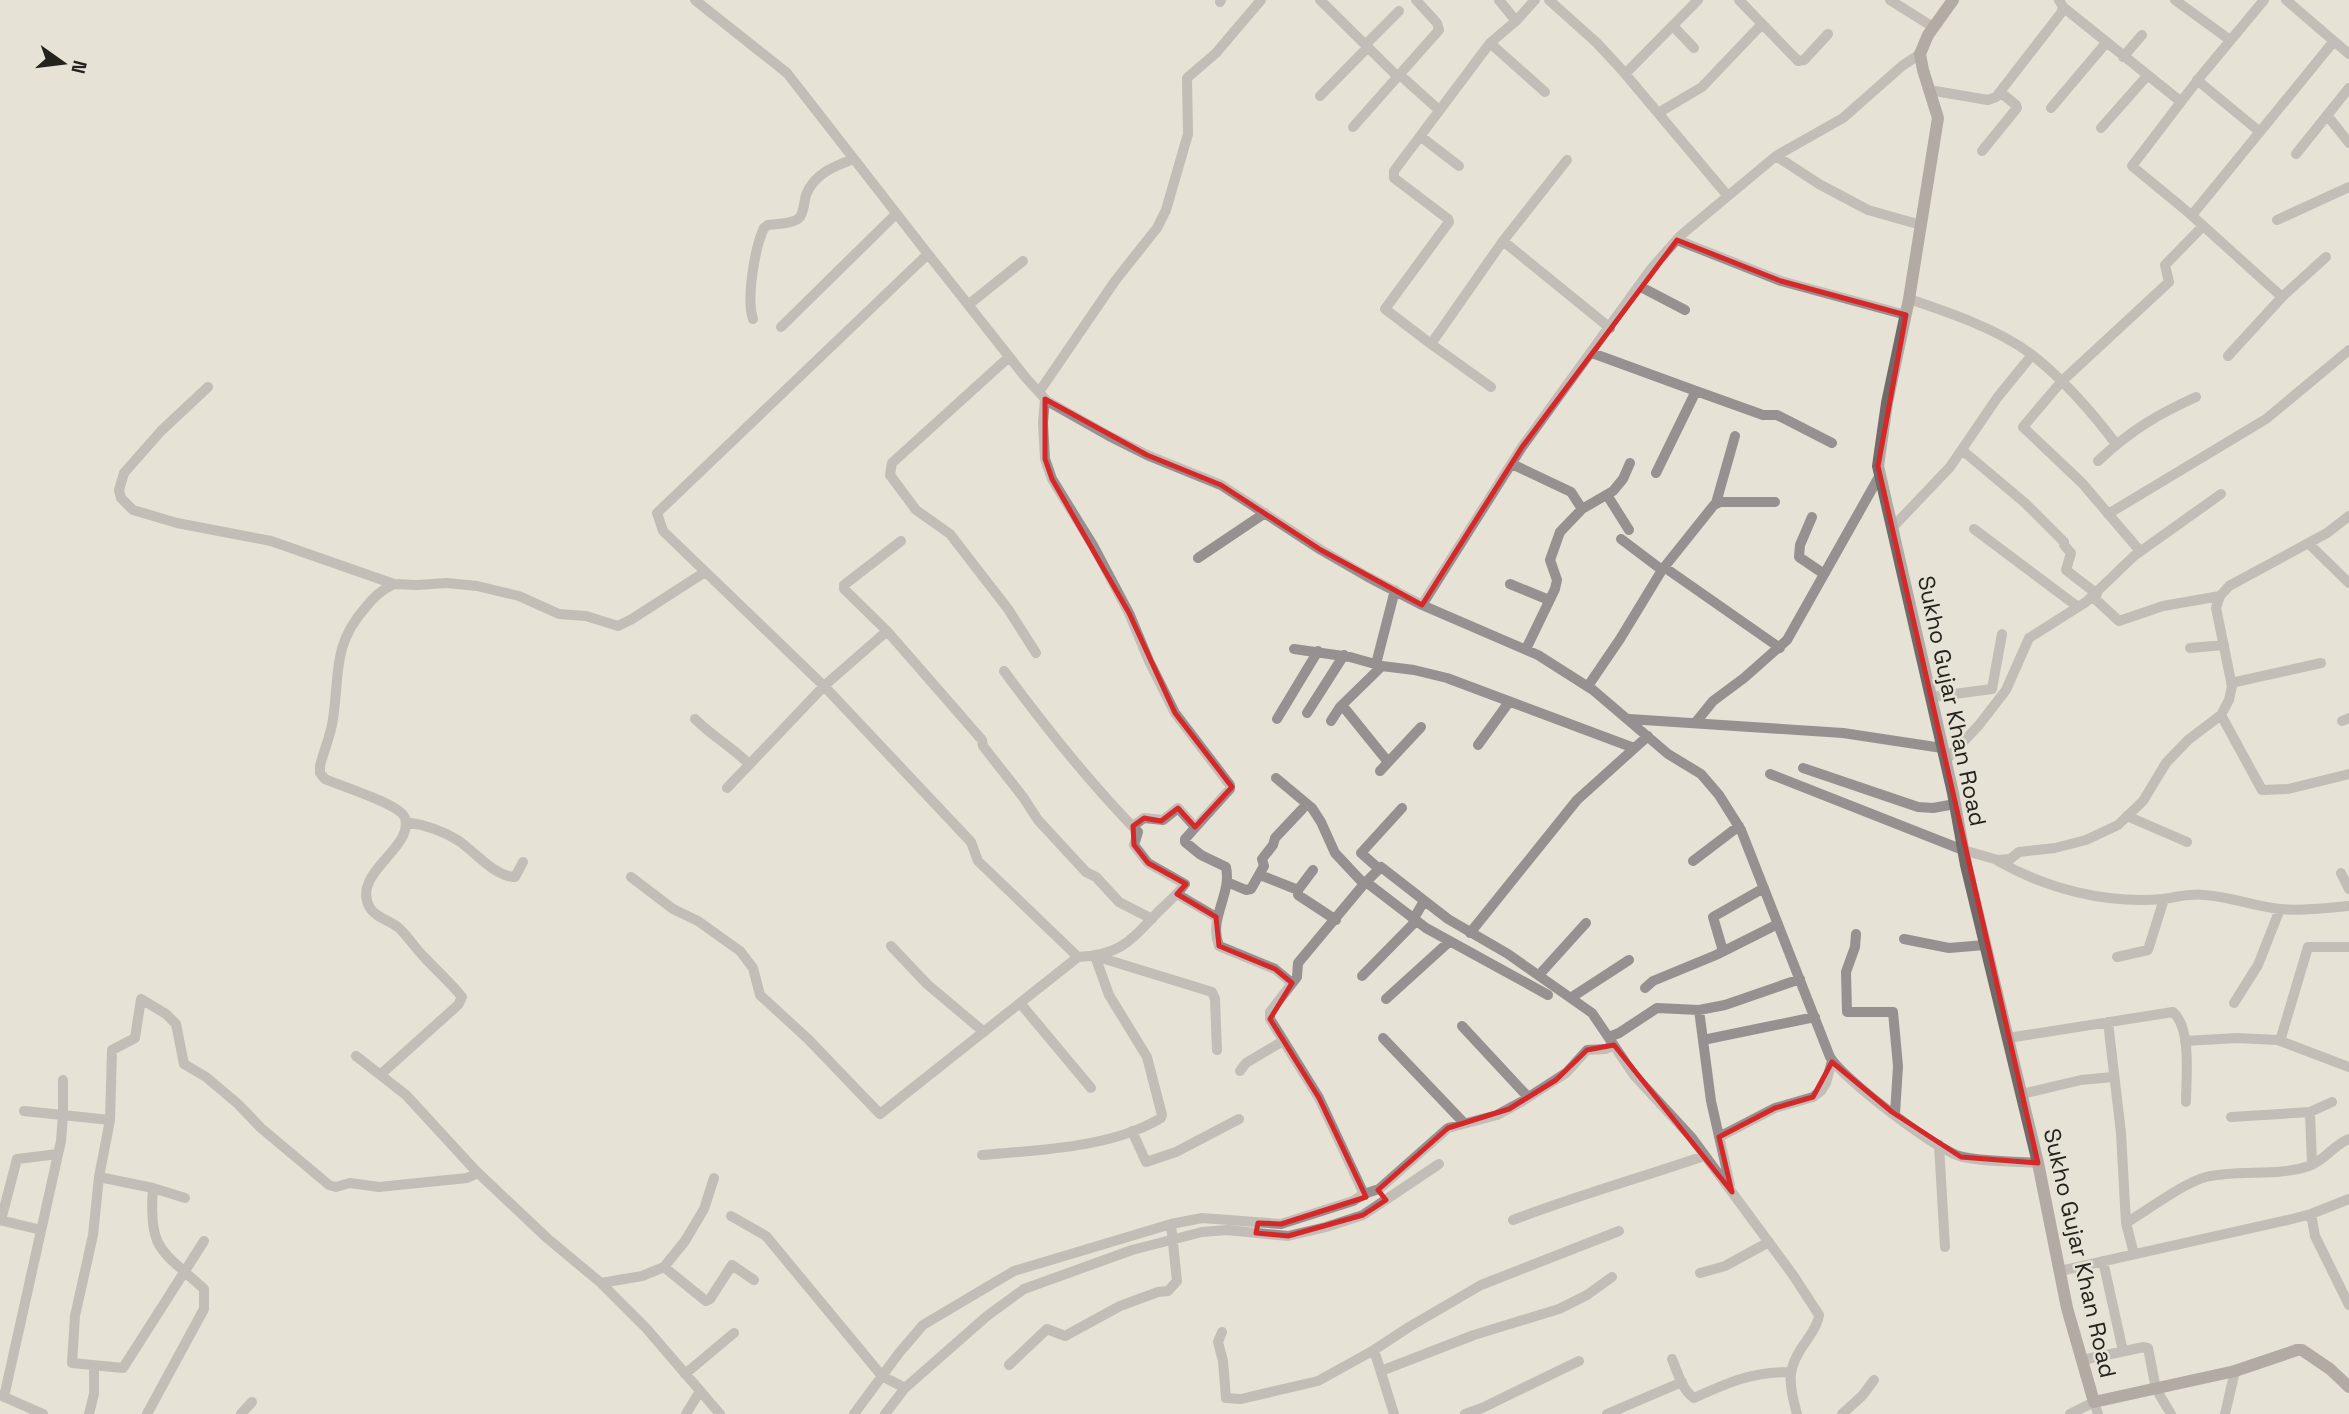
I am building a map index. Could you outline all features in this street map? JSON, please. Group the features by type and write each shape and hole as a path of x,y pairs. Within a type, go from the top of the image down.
{"main road":[{"path":"1920,54 1933,27 1953,0"},
{"name":"Sukho Gujar Khan Road","path":"1920,54 1938,118 1909,299 1887,403 1878,466 1955,804 1963,850 2038,1163 2067,1308 2096,1408"},
{"path":"2096,1408 2302,1350 2330,1369 2349,1387"}],"street":[{"path":"695,0 787,74 1009,357 1042,395 1109,436 1147,455 1221,485 1321,550 1422,605 1526,649 1563,669 1588,686 1668,754 1701,774 1719,795 1739,826 1832,1061 1895,1114 1938,1145 1961,1157 2038,1163"},
{"path":"1261,0 1216,53 1187,78 1188,134 1163,218 1115,281 1042,395 1045,459 1052,479 1094,547 1175,713 1230,785 1230,789 1188,835 1185,842 1201,855 1226,867 1227,882 1216,916 1216,939 1219,946 1275,968 1292,983"},
{"path":"1320,0 1366,46 1439,110"},
{"path":"1353,127 1440,27 1416,0"},
{"path":"1491,387 1385,309 1448,224 1448,219 1394,178 1398,166 1490,43 1535,0"},
{"path":"1549,0 1597,43 1727,195"},
{"path":"1625,74 1698,0"},
{"path":"1740,0 1798,61 1804,60 1828,34"},
{"path":"1890,0 1933,27"},
{"path":"2175,0 2230,40"},
{"path":"2264,0 2197,80 2132,166 2192,215 2282,298"},
{"path":"2286,0 2349,54"},
{"path":"1502,2 1516,21"},
{"path":"2061,4 2180,102"},
{"path":"1929,90 1988,100 1996,97 2059,17 2061,4"},
{"path":"1320,96 1399,11"},
{"path":"1658,113 1708,82 1762,24"},
{"path":"1673,26 1694,48"},
{"path":"2123,57 2142,35"},
{"path":"2192,215 2334,41"},
{"path":"1490,43 1545,92"},
{"path":"2051,108 2106,43"},
{"path":"1422,605 1512,464 1639,286 1677,240 1776,156 1843,118 1902,66 1920,54"},
{"path":"2101,128 2147,76"},
{"path":"2197,80 2260,132"},
{"path":"2296,154 2349,88"},
{"path":"1982,151 2017,108 2017,104 2000,92"},
{"path":"2327,115 2349,143"},
{"path":"1420,136 1459,166"},
{"path":"1776,156 1819,184 1868,210 1921,225"},
{"path":"753,319 749,308 750,288 764,228 796,220 800,216 810,187 833,166 854,159"},
{"path":"1431,344 1503,241 1567,160"},
{"path":"2277,220 2349,187"},
{"path":"781,327 896,214"},
{"path":"2140,551 2059,459 2023,428 2061,382 2169,282 2165,265 2203,226"},
{"path":"1677,240 1781,281 1906,315"},
{"path":"1503,241 1610,328"},
{"path":"928,254 657,513 663,531 824,686 971,842 978,861 1078,957"},
{"path":"2228,355 2282,298 2326,257"},
{"path":"968,305 1023,261"},
{"path":"1639,286 1685,310"},
{"path":"1909,299 1980,327 2032,355 2097,419 2116,444"},
{"path":"2108,514 2266,419 2349,350"},
{"path":"1592,353 1763,415 1777,415 1832,443"},
{"path":"1892,528 1940,480 1997,398 2032,355"},
{"path":"1009,357 892,463 889,470 916,510 950,534 1007,608 1037,653"},
{"path":"208,387 161,431 124,473 119,490 126,505 147,516 271,541 394,583 477,586 519,596 566,616 586,615 618,626 632,620 705,572"},
{"path":"1656,473 1696,391"},
{"path":"2098,461 2116,444 2156,415 2196,397"},
{"path":"1588,686 1663,568 1716,503 1735,436"},
{"path":"1962,450 2025,503 2064,542 2071,552 2066,570 2119,621 2163,606 2220,596"},
{"path":"1526,649 1557,580 1550,564 1560,531 1582,509 1607,495 1623,479 1630,463"},
{"path":"1512,464 1571,492 1582,509"},
{"path":"1696,722 1713,701 1780,648 1795,627 1880,475"},
{"path":"1607,495 1629,530"},
{"path":"1628,719 1854,734 1944,755 1979,725 2006,690 2029,638 2095,595 2140,551 2221,495"},
{"path":"1716,503 1775,502"},
{"path":"1198,558 1265,513"},
{"path":"1997,860 2010,859 2019,852 2086,841 2118,825 2143,801 2166,763 2188,740 2221,715 2229,700 2231,683 2216,608 2220,596 2229,586 2308,543 2349,516"},
{"path":"1812,517 1800,545 1799,557 1824,574"},
{"path":"1974,529 2078,607"},
{"path":"1621,539 1780,648"},
{"path":"901,541 844,585 844,589 887,631 982,740 983,746 1046,829 1086,872 1096,877 1119,902 1152,919"},
{"path":"2308,543 2349,583"},
{"path":"380,1075 458,1005 462,997 399,928 375,914 367,899 371,877 402,837 406,822 401,812 325,779 320,773 333,719 335,682 348,629 380,591 394,583"},
{"path":"1510,584 1549,600"},
{"path":"1331,720 1379,665 1395,590"},
{"path":"727,788 824,686 887,631"},
{"path":"1931,698 1992,690 2002,634"},
{"path":"2190,648 2224,645"},
{"path":"1294,649 1318,651 1447,678 1634,748"},
{"path":"1278,719 1318,651"},
{"path":"1307,713 1344,656"},
{"path":"2231,683 2321,663"},
{"path":"1004,671 1047,730 1100,793 1138,832 1134,845 1148,863 1185,884 1140,934 1119,948 1095,957"},
{"path":"1478,745 1509,702"},
{"path":"1342,705 1388,762"},
{"path":"2221,715 2262,790 2288,789 2349,774"},
{"path":"695,719 714,738 734,749 749,765"},
{"path":"1380,771 1421,727"},
{"path":"1470,933 1577,800 1648,736"},
{"path":"1803,768 1918,807 1933,808 1955,804"},
{"path":"1770,774 1963,850 1997,860 2036,880 2063,889 2107,896 2164,899 2187,894 2208,895 2280,909 2349,906"},
{"path":"1276,778 1307,804 1321,822 1335,853 1366,882 1414,919 1450,941 1528,974 1572,997 1592,1013 1609,1044 1692,1138 1769,1242 1819,1318 1798,1352 1790,1373 1790,1389 1797,1414"},
{"path":"1227,882 1250,891 1264,866 1262,859 1275,838 1307,804"},
{"path":"1133,826 1144,817 1163,820 1178,808 1195,827"},
{"path":"1377,869 1361,853 1402,808"},
{"path":"2127,816 2187,842"},
{"path":"406,822 426,824 448,835 494,869 511,877 515,877 523,862"},
{"path":"1693,861 1739,826"},
{"path":"1364,1194 1319,1098 1270,1019 1270,1012 1297,977 1298,963 1377,869 1381,866 1387,870 1423,904 1528,974 1548,995"},
{"path":"1313,870 1298,890 1298,895 1336,920"},
{"path":"2341,873 2349,889"},
{"path":"1260,875 1298,890"},
{"path":"631,877 673,909 698,921 740,951 752,968 760,995 807,1039 876,1112 884,1112 1078,957 1095,957 1212,992 1215,999 1217,1050"},
{"path":"1723,951 1713,917 1764,888"},
{"path":"1177,894 1216,916"},
{"path":"2117,957 2148,950 2164,899"},
{"path":"1362,976 1414,919 1423,904"},
{"path":"2234,1003 2258,965 2280,909"},
{"path":"1528,974 1586,923"},
{"path":"1644,988 1653,981 1778,924"},
{"path":"1856,934 1855,947 1846,972 1847,1012 1893,1012 1898,1066 1895,1114"},
{"path":"1904,939 1949,948 1986,945"},
{"path":"1387,999 1450,941"},
{"path":"891,946 926,984 984,1032"},
{"path":"2280,1041 2308,947 2349,947"},
{"path":"982,1156 1058,1148 1145,1128 1163,1115 1147,1057 1109,995 1095,957"},
{"path":"1572,997 1629,960"},
{"path":"888,1413 903,1388 987,1316 1024,1289 1132,1250 1202,1218 1289,1236 1363,1215 1447,1128 1497,1115 1566,1073 1587,1050 1609,1044 1619,1033 1657,1008 1699,1010 1725,1005 1800,979"},
{"path":"204,1241 122,1368 72,1363 75,1317 93,1235 99,1177 110,1120 112,1050 135,1038 141,999 173,1020 179,1034 184,1064 206,1077 329,1185 336,1187 349,1183 379,1187 467,1178 478,1173"},
{"path":"1020,1003 1091,1088"},
{"path":"1699,1010 1711,1101 1732,1192"},
{"path":"2008,1038 2174,1012 2178,1016 2187,1050 2186,1102"},
{"path":"1703,1040 1815,1017"},
{"path":"2108,1022 2121,1133 2126,1223 2134,1254"},
{"path":"1462,1027 1528,1097"},
{"path":"1383,1038 1464,1123"},
{"path":"2185,1041 2237,1038 2280,1041 2349,1067"},
{"path":"1240,1071 1259,1054 1283,1041"},
{"path":"356,1056 406,1095 478,1173 547,1238 601,1283 646,1328 719,1414"},
{"path":"1719,1137 1775,1108 1813,1097 1821,1091 1832,1061"},
{"path":"2022,1094 2081,1080 2113,1077"},
{"path":"43,1414 2,1396 58,1153 63,1115 63,1080"},
{"path":"2231,1117 2311,1112 2332,1102"},
{"path":"23,1111 110,1120"},
{"path":"2311,1112 2312,1164"},
{"path":"1132,1131 1146,1162 1176,1152 1239,1119"},
{"path":"2126,1223 2194,1181 2206,1177 2312,1164 2328,1156 2341,1142 2349,1139"},
{"path":"1938,1145 1945,1247"},
{"path":"41,1230 1,1220 17,1159 58,1153"},
{"path":"1513,1220 1571,1197 1704,1156"},
{"path":"1257,1228 1281,1224 1353,1201 1364,1194 1382,1194 1439,1164"},
{"path":"99,1177 153,1188 185,1198"},
{"path":"601,1283 642,1276 664,1267 685,1241 704,1209 714,1178"},
{"path":"147,1414 204,1309 204,1289 163,1252 154,1238 150,1221 153,1188"},
{"path":"2060,1270 2311,1214 2349,1199"},
{"path":"2311,1214 2315,1236 2349,1305"},
{"path":"731,1216 766,1236 885,1378 903,1388"},
{"path":"854,1414 885,1378 923,1325 1014,1271 1171,1231"},
{"path":"1009,1365 1047,1329 1065,1336 1120,1306 1168,1291 1177,1281 1171,1231"},
{"path":"1222,1332 1217,1342 1223,1361 1226,1398 1318,1381 1481,1285 1619,1231"},
{"path":"1700,1273 1725,1266 1769,1242"},
{"path":"2103,1261 2123,1351"},
{"path":"664,1267 706,1301 732,1265 754,1280"},
{"path":"1381,1371 1474,1335 1559,1309 1587,1295 1612,1277"},
{"path":"685,1374 734,1333"},
{"path":"2082,1360 2148,1348 2156,1389 2171,1414"},
{"path":"1374,1350 1394,1414"},
{"path":"1672,1359 1689,1395 1694,1398 1739,1378 1765,1372 1790,1373"},
{"path":"1465,1414 1579,1361"},
{"path":"89,1414 94,1395 94,1366"},
{"path":"2225,1414 2235,1371"},
{"path":"1842,1414 1862,1396 1874,1380"},
{"path":"1607,1414 1682,1382"},
{"path":"686,1414 699,1391"},
{"path":"241,1414 252,1402"},
{"path":"2070,1414 2096,1408"}],"highlighted area":[{"path":"1677,240 1781,281 1906,315 1878,466 2038,1163 1961,1157 1892,1112 1832,1062 1813,1097 1775,1108 1719,1137 1732,1192 1614,1045 1587,1050 1556,1080 1509,1109 1448,1128 1378,1190 1386,1200 1363,1215 1288,1236 1256,1233 1258,1223 1281,1224 1366,1197 1319,1098 1270,1019 1292,983 1275,969 1219,946 1216,917 1177,894 1186,884 1148,863 1134,845 1133,826 1144,818 1161,821 1178,808 1195,827 1232,787 1175,713 1129,613 1052,479 1045,459 1045,399 1147,455 1221,485 1321,550 1422,605 1522,447"}]}
